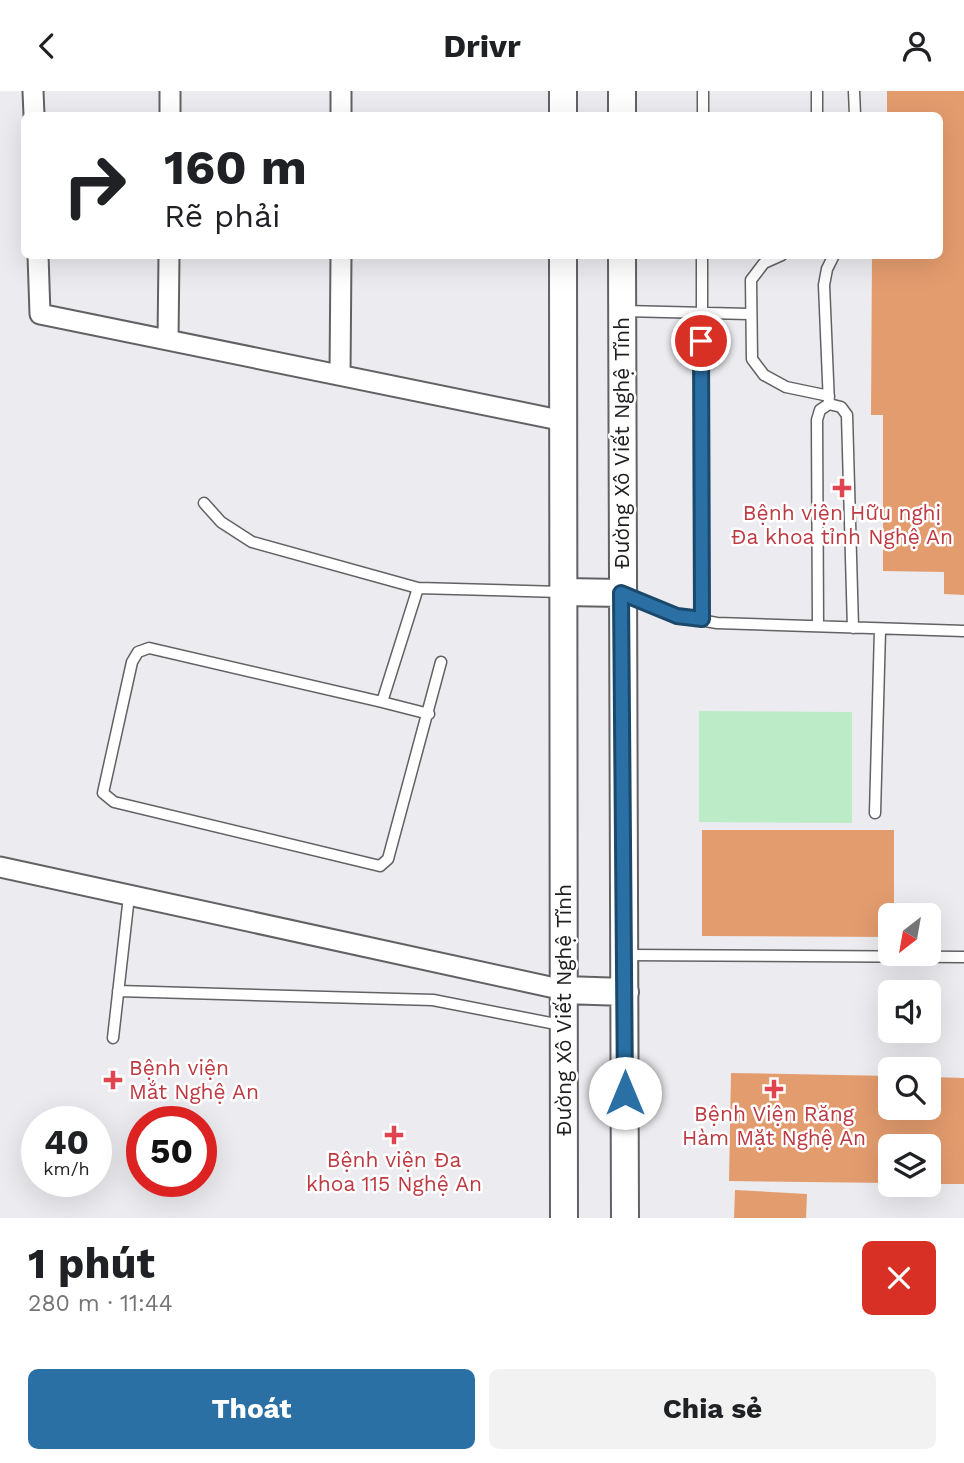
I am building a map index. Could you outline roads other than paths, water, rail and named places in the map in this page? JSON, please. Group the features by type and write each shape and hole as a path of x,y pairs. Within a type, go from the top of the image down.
{"main road":[{"path":"563,91 563,112"},
{"path":"622,91 622,112"},
{"name":"Đường Xô Viết Nghệ Tĩnh","path":"563,259 564,1218"},
{"name":"Đường Xô Viết Nghệ Tĩnh","path":"622,259 625,1218"},
{"path":"565,592 621,593"},
{"path":"564,991 625,992"}],"street":[{"path":"33,91 34,112"},
{"path":"170,91 170,112"},
{"path":"341,91 341,112"},
{"path":"38,259 40,314 564,421"},
{"path":"168,341 169,259"},
{"path":"340,375 341,259"},
{"path":"0,867 564,991"}],"lane":[{"path":"703,91 703,112"},
{"path":"817,91 817,112"},
{"path":"855,91 855,112"},
{"path":"702,259 702,619"},
{"path":"773,259 764,263 751,279 749,349 752,359 764,375 786,387 829,400 841,407 847,415 853,628"},
{"path":"818,626 817,417 829,400 824,285 832,259"},
{"path":"623,311 749,314"},
{"path":"204,503 226,526 253,543 418,588 565,592"},
{"path":"382,702 418,588"},
{"path":"621,593 677,616 717,623 964,631"},
{"path":"875,813 880,630"},
{"path":"429,714 149,648 143,649 132,662 103,793 114,802 380,866 388,859 429,714 441,661"},
{"path":"113,1038 129,896"},
{"path":"624,955 964,957"},
{"path":"118,991 433,1000 565,1026"}],"place":[{"name":"Bệnh viện Hữu nghị Đa khoa tỉnh Nghệ An","path":"842,488"},
{"name":"Bệnh viện Mắt Nghệ An","path":"113,1080"},
{"name":"Bệnh Viện Răng Hàm Mặt Nghệ An","path":"774,1089"},
{"name":"Bệnh viện Đa khoa 115 Nghệ An","path":"394,1135"}]}
